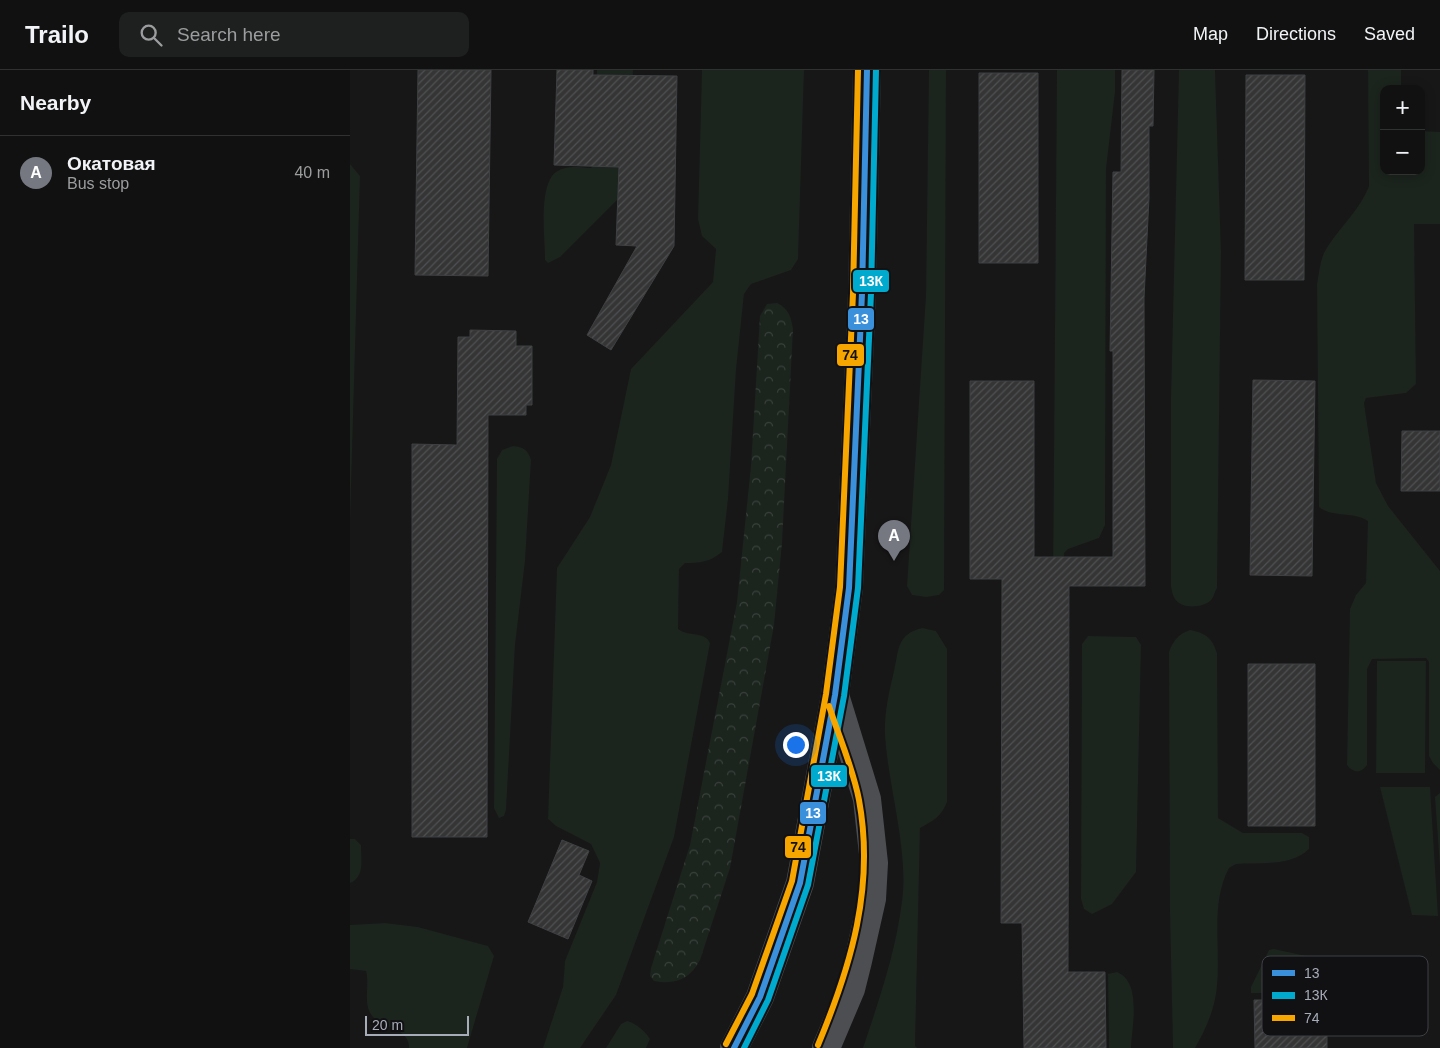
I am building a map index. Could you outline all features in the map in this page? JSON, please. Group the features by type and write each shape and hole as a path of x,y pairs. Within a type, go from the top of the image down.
{"highway":[{"path":"826,1048 851,990 872,899 874,863 867,799 835,695"}],"main road":[{"path":"734,1048 760,997 800,883 845,633 862,293 866,70"}],"green space":[{"path":"597,70 633,70 630,180 619,198 560,257 548,263 545,260 544,213 550,179 556,172 564,168 591,168 593,166"},
{"path":"702,70 804,70 798,259 791,270 751,284 744,294 736,370 728,499 722,552 705,561 685,563 679,569 678,629 687,633 701,635 708,639 710,643 674,837 616,995 580,1048 543,1048 563,987 565,961 597,882 600,863 591,844 556,826 548,819 557,568 590,517 611,465 631,369 713,282 716,249 702,236 698,219"},
{"path":"929,70 946,70 944,590 939,595 926,597 912,595 907,586 926,295"},
{"path":"1057,70 1115,70 1115,92 1106,169 1105,525 1099,538 1068,549 1064,553 1063,584 1053,582"},
{"path":"1179,70 1215,70 1221,252 1217,588 1209,602 1191,606 1182,605 1177,601 1171,586 1171,396"},
{"path":"1368,70 1401,70 1401,85 1380,85 1380,175 1425,175 1425,131 1440,132 1440,224 1414,224 1416,384 1406,393 1366,398 1364,403 1376,483 1388,506 1440,571 1440,770 1429,756 1429,662 1426,658 1372,659 1367,669 1367,765 1362,770 1357,771 1352,770 1347,765 1350,609 1356,595 1366,583 1368,521 1356,516 1330,512 1319,507 1317,284 1324,253 1360,204 1369,186"},
{"path":"350,164 360,176 350,521"},
{"path":"777,303 789,314 793,329 782,543 774,625 730,868 700,960 696,967 687,976 676,981 654,981 650,976 651,968 690,845 737,602 751,466 760,316 767,304"},
{"path":"513,446 525,450 531,460 525,561 515,645 506,810 504,816 499,818 494,808 497,459 502,450"},
{"path":"922,628 936,631 947,649 947,802 936,818 920,828 915,1046 917,1048 863,1048 891,957 902,901 903,862 887,755 885,735 886,711 900,644 908,634"},
{"path":"1190,630 1210,639 1217,653 1218,818 1243,833 1302,833 1309,837 1309,849 1293,859 1265,863 1236,864 1229,868 1223,882 1218,911 1218,971 1212,1011 1195,1048 1173,1048 1170,914 1169,652 1176,638"},
{"path":"1088,636 1136,637 1141,645 1136,872 1112,904 1092,914 1084,909 1081,899 1082,644"},
{"path":"1377,661 1426,661 1425,773 1376,773"},
{"path":"1380,787 1430,787 1438,916 1412,915"},
{"path":"1440,793 1440,867 1435,797"},
{"path":"350,839 355,839 361,845 361,862 358,876 350,883"},
{"path":"385,923 418,927 488,946 494,956 467,1048 409,1048 408,1042 401,1033 373,1017 367,1001 366,971 350,969 350,925"},
{"path":"1274,949 1306,956 1266,956 1269,950"},
{"path":"1262,964 1262,993 1251,993 1251,987"},
{"path":"1117,972 1125,977 1133,995 1134,1017 1131,1048 1109,1048 1108,974"},
{"path":"627,1021 637,1026 648,1036 650,1039 646,1048 606,1048 621,1024"}],"building":[{"path":"418,70 491,70 488,276 415,275"},
{"path":"557,70 593,70 593,75 677,76 674,246 611,350 587,335 637,246 616,245 619,167 554,165"},
{"path":"1122,70 1154,70 1153,126 1149,126 1149,198 1144,298 1145,586 1069,586 1068,972 1105,972 1106,1048 1024,1048 1022,923 1001,923 1002,579 970,579 970,381 1034,381 1034,557 1113,557 1113,351 1110,351 1113,172 1121,172"},
{"path":"979,73 1038,73 1038,263 979,263"},
{"path":"1246,75 1305,75 1304,280 1245,280"},
{"path":"470,330 516,331 516,346 532,346 532,405 526,405 526,415 488,415 487,837 412,837 412,444 457,445 458,337 470,337"},
{"path":"1253,380 1315,381 1312,576 1250,575"},
{"path":"1402,431 1440,431 1440,491 1401,491"},
{"path":"1248,664 1315,664 1315,826 1248,826"},
{"path":"562,840 589,851 579,875 592,881 568,939 528,922"},
{"path":"1254,1000 1262,1000 1262,1036 1327,1036 1327,1048 1255,1048"}],"transit line":[{"name":"74","path":"726,1044 752,994 792,881 826,694 840,587 853,293 858,70"},
{"name":"13","path":"734,1048 760,997 800,883 835,695 849,588 862,293 867,70"},
{"name":"13К","path":"744,1048 768,1000 808,885 844,696 858,588 871,293 876,70"},
{"name":"74","path":"818,1045 841,986 850,956 862,895 864,864 859,800 850,764 829,706"}],"place":[{"name":"Окатовая","path":"894,561"}]}
